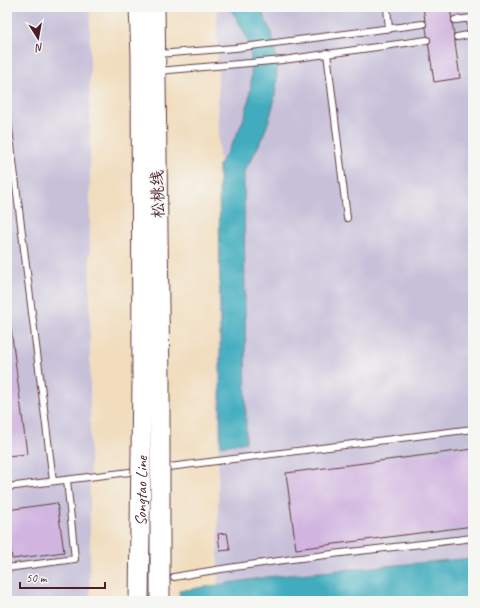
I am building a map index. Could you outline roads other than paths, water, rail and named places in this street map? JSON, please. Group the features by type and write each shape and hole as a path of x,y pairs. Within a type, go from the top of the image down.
{"main road":[{"name":"松桃线","path":"140,7 149,63"},
{"name":"松桃线","path":"151,381 149,63 155,7"},
{"name":"Songtao Line","path":"139,601 151,381"},
{"name":"Songtao Line","path":"151,381 160,601"}],"lane":[{"path":"387,7 389,29"},
{"path":"455,20 471,18 473,44"},
{"path":"149,63 235,48 423,24"},
{"path":"457,37 472,35"},
{"path":"149,63 237,64 283,60 427,40"},
{"path":"327,53 347,218"},
{"path":"7,113 10,160 53,481"},
{"path":"152,469 473,429"},
{"path":"7,487 145,470"},
{"path":"7,568 75,559 66,480"},
{"path":"174,577 282,560 473,538"}],"water":[{"path":"229,7 259,7 271,32 277,68 273,104 268,122 262,139 244,171 246,442 221,446 219,165 244,119 250,95 251,81 251,57 248,42 237,19"},
{"path":"473,558 473,601 180,601 179,591 267,577"}]}
